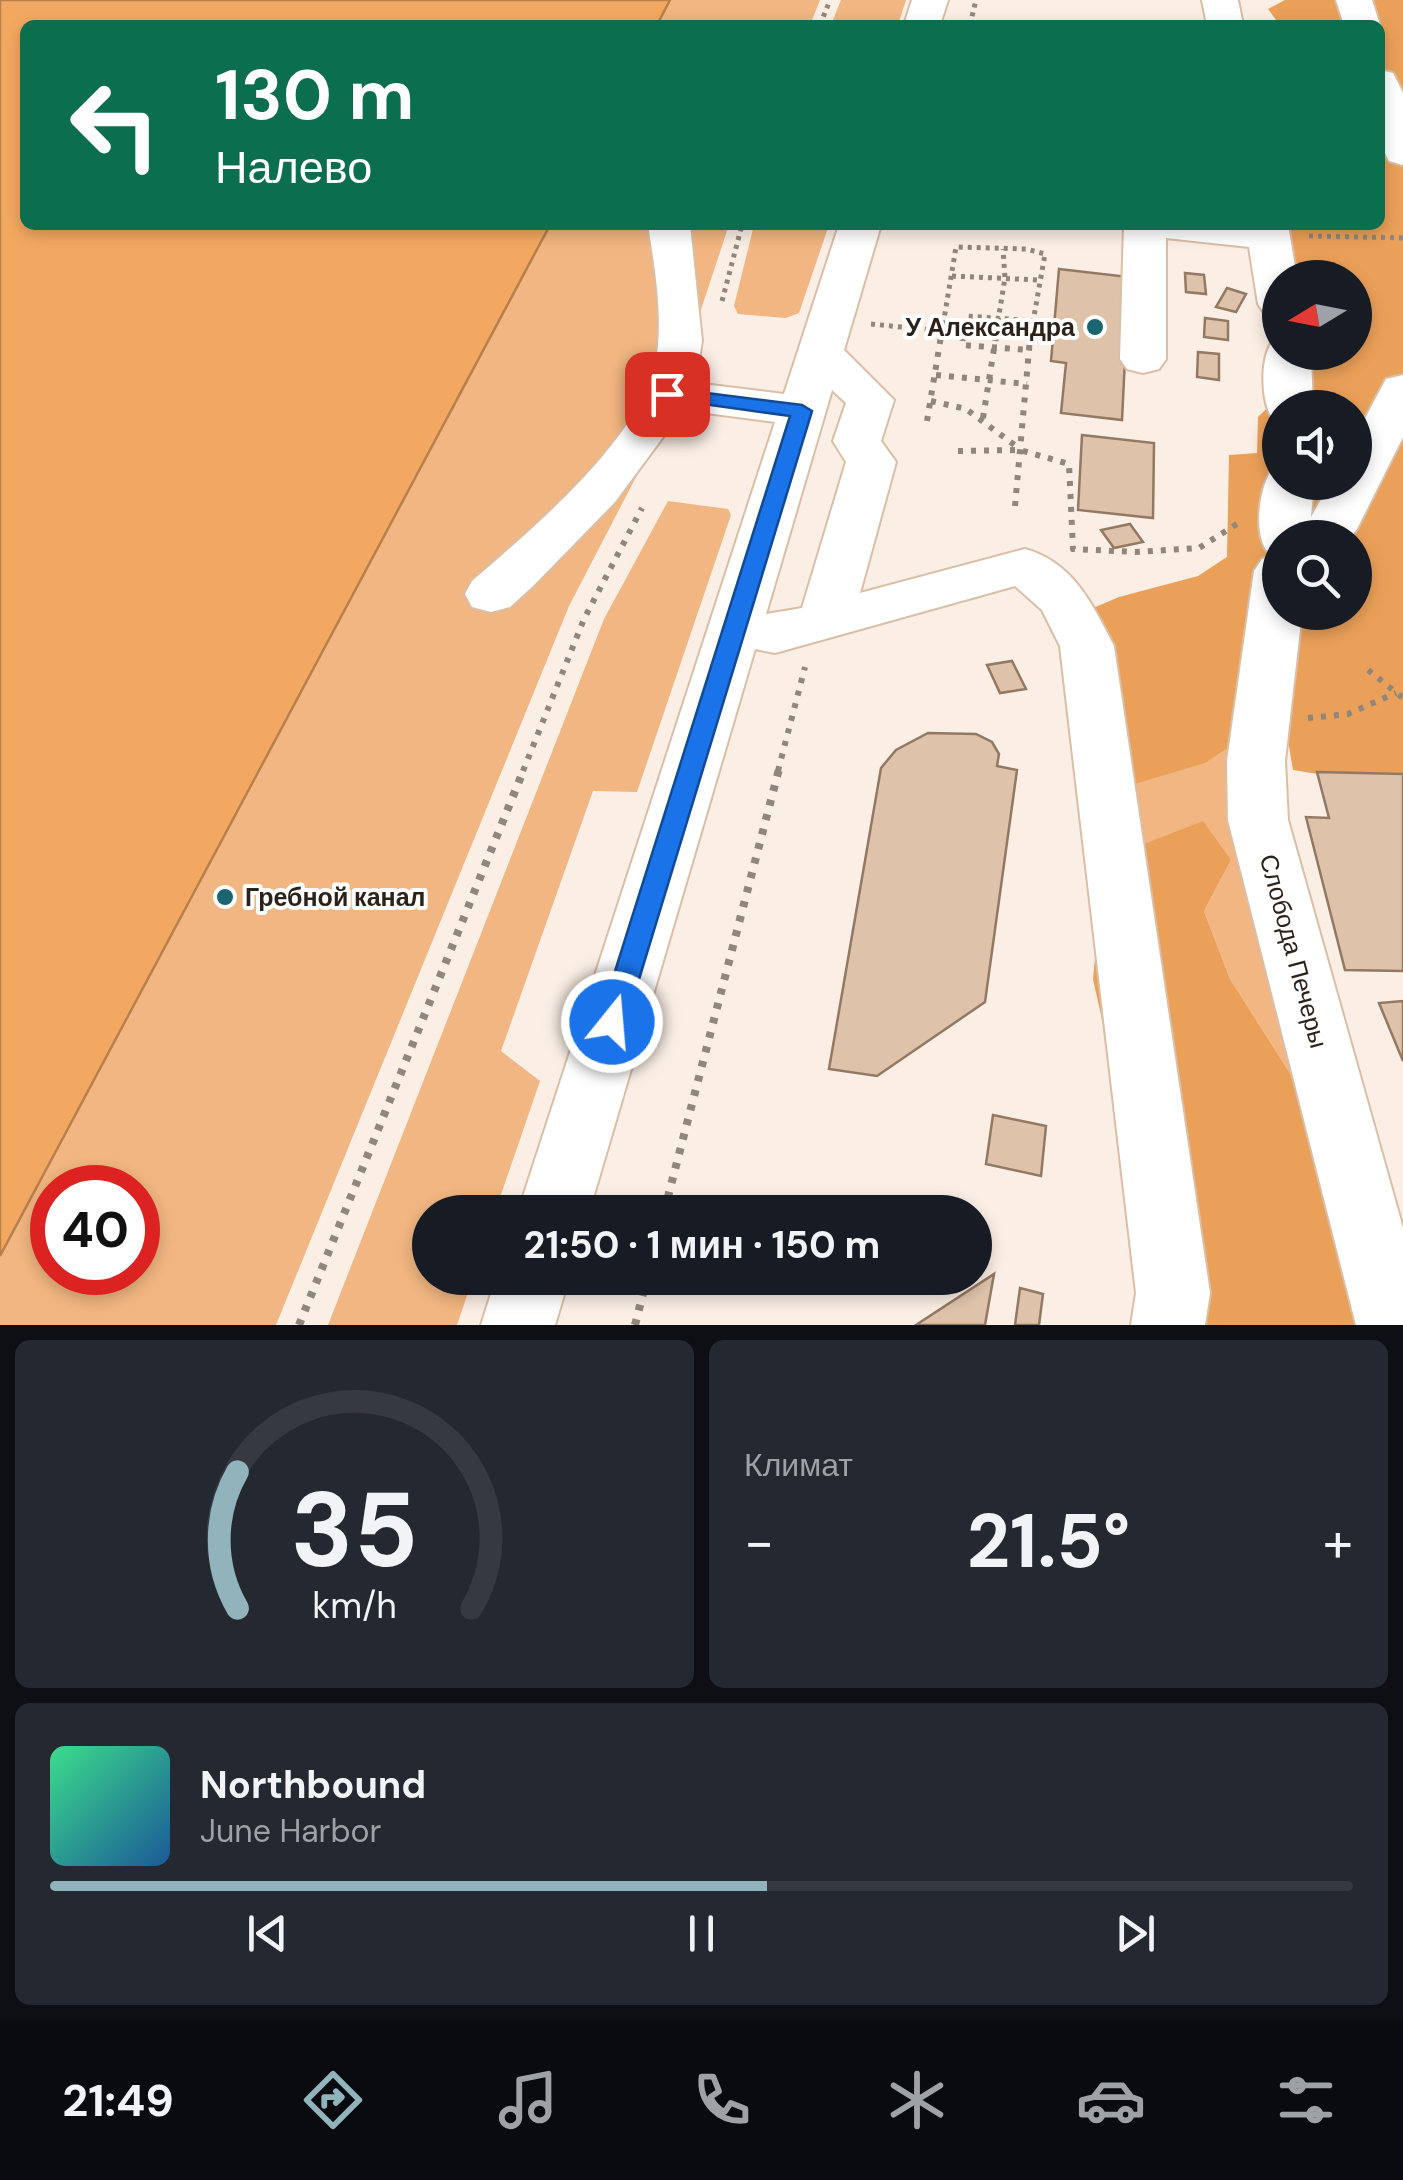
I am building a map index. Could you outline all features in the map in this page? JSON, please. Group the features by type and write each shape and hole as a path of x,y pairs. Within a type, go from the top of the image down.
{"street":[{"path":"1385,97 1403,153"},
{"path":"491,594 546,546 655,422 678,369 676,259 671,230"},
{"path":"558,1195 858,230"},
{"path":"1144,230 1144,359"},
{"path":"1268,230 1273,260"},
{"path":"820,352 870,400 856,441 871,462 821,622"},
{"path":"1336,520 1403,390"},
{"path":"667,394 802,411"},
{"path":"735,627 775,634 1025,566 1063,599 1088,646 1173,1293 1168,1325"},
{"name":"Слобода Печеры","path":"1272,630 1256,761 1258,820 1393,1325"},
{"path":"518,1325 527,1295"}],"path":[{"path":"717,318 741,230"},
{"path":"1268,230 1403,238"},
{"path":"927,421 956,247 1045,254 1014,506"},
{"path":"983,418 1006,278 1003,249"},
{"path":"952,276 1039,280"},
{"path":"1031,350 962,345 966,316 1034,322"},
{"path":"870,324 964,332"},
{"path":"936,375 1027,384"},
{"path":"931,401 966,409 983,418 1020,450"},
{"path":"958,451 1020,450 1069,464 1073,549 1135,552 1262,545"},
{"path":"299,1325 584,620 646,498"},
{"path":"669,1195 821,622"},
{"path":"1368,670 1400,696"},
{"path":"1262,715 1312,719 1348,714 1400,696"},
{"path":"635,1325 643,1295"}],"shaded area":[{"name":"Гребной канал","path":"0,0 820,0 812,20 20,20 20,230 727,230 662,427 569,606 276,1325 0,1325"},
{"name":"Гребной канал","path":"0,0 670,0 660,20 20,20 20,230 547,230 49,1165 30,1165 30,1200 0,1256"},
{"path":"841,0 906,0 900,20 833,20"},
{"path":"1285,0 1403,0 1403,788 1293,770 1283,711 1205,763 1131,785 1053,625 1119,597 1198,576 1227,557 1229,455 1257,453 1258,417 1262,413 1262,500 1372,500 1372,390 1285,390 1306,370 1372,370 1372,260 1291,260 1288,252 1289,230 1385,230 1385,20 1276,20 1268,9"},
{"path":"753,230 827,230 799,313 786,318 738,314 734,306"},
{"path":"668,501 728,509 731,515 637,792 593,791 501,1051 540,1081 501,1195 412,1195 412,1295 467,1295 457,1325 328,1325 604,619"},
{"path":"1244,737 1307,1100 1230,979 1204,911 1231,860 1134,848 1131,785"},
{"path":"1203,821 1231,860 1204,911 1230,979 1307,1100 1375,1325 1143,1325 1122,1110 1093,979 1103,876 1134,848"}],"building":[{"path":"1059,269 1129,277 1122,420 1061,413 1066,363 1051,361"},
{"path":"1185,273 1204,275 1206,294 1186,292"},
{"path":"1227,288 1246,294 1236,312 1216,307"},
{"path":"1205,318 1228,321 1228,340 1204,337"},
{"path":"1198,352 1219,354 1219,380 1197,377"},
{"path":"1082,435 1154,443 1153,518 1078,510"},
{"path":"1130,524 1143,542 1114,548 1101,530"},
{"path":"1012,661 1026,689 1000,693 987,665"},
{"path":"928,733 976,734 992,742 999,754 997,766 1017,770 985,1002 877,1076 829,1069 881,768 896,750"},
{"path":"1317,772 1403,774 1403,971 1345,970 1306,817 1329,818"},
{"path":"1403,1001 1403,1061 1379,1003"},
{"path":"993,1115 1046,1126 1041,1176 986,1164"},
{"path":"1020,1288 1043,1294 1039,1325 1015,1325"},
{"path":"962,1295 990,1295 985,1325 916,1325"}],"place":[{"name":"У Александра","path":"1095,327"},
{"name":"Гребной канал","path":"225,897"}],"route":[{"path":"612,1022 802,411 667,394"}]}
